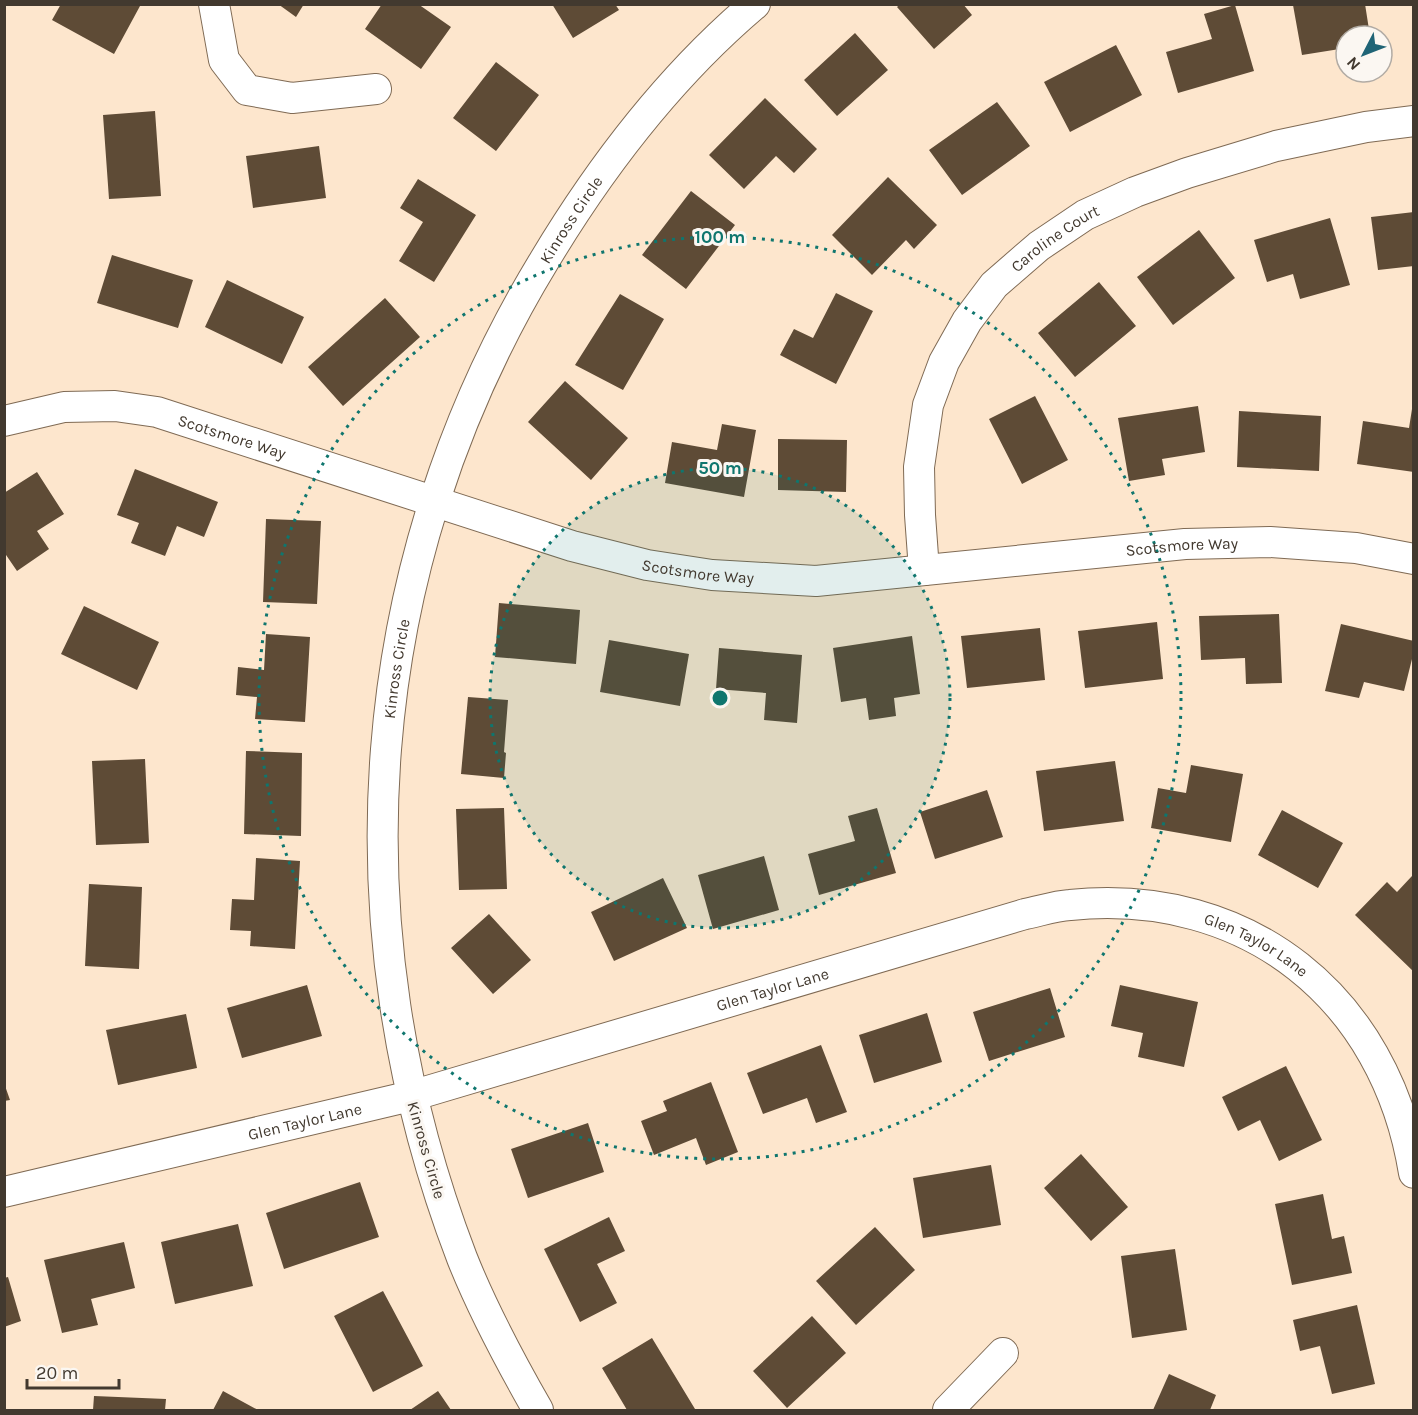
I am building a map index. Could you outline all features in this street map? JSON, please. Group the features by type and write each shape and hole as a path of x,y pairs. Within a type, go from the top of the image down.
{"street":[{"path":"214,4 224,60 247,90 292,98 376,89"},
{"name":"Kinross Circle","path":"538,1410 502,1346 463,1261 432,1173 411,1096 399,1039 387,946 382,854 384,759 394,673 410,590 434,500 481,379 521,299 573,213 630,135 742,8"},
{"name":"Caroline Court","path":"924,570 919,467 928,405 944,362 966,321 994,285 1039,246 1085,215 1134,192 1276,146 1366,127 1413,121"},
{"name":"Scotsmore Way","path":"4,421 64,407 115,406 158,412 572,546 648,565 712,575 816,581 1185,544 1270,542 1356,548 1413,559"},
{"name":"Glen Taylor Lane","path":"4,1192 411,1096 1025,914 1067,905 1125,903 1175,910 1223,924 1268,944 1325,989 1346,1013 1373,1052 1389,1084 1408,1140 1413,1173"},
{"path":"948,1410 1003,1353"}],"building":[{"path":"61,4 138,4 140,6 114,54 52,20"},
{"path":"278,4 304,4 296,17"},
{"path":"382,4 418,4 451,27 421,69 365,29"},
{"path":"552,4 615,4 619,10 573,38"},
{"path":"900,4 963,4 972,15 934,49 897,7"},
{"path":"1365,4 1368,24 1334,24 1334,50 1302,55 1293,5"},
{"path":"1235,5 1254,71 1178,93 1166,52 1212,39 1204,14"},
{"path":"855,33 888,70 837,116 804,80"},
{"path":"1116,45 1142,95 1070,132 1044,82"},
{"path":"496,62 539,95 496,151 453,118"},
{"path":"765,98 817,149 794,173 776,156 744,189 709,155"},
{"path":"997,102 1030,146 962,195 929,150"},
{"path":"155,111 161,196 109,199 103,115"},
{"path":"319,146 326,198 253,208 246,156"},
{"path":"888,177 937,225 914,249 906,240 872,275 832,235"},
{"path":"418,179 476,215 434,282 399,261 423,222 400,208"},
{"path":"691,191 735,225 686,289 642,255"},
{"path":"1414,212 1414,266 1378,270 1371,217"},
{"path":"1330,218 1350,285 1300,299 1293,274 1267,282 1254,240"},
{"path":"1199,230 1235,278 1173,325 1137,277"},
{"path":"112,255 193,280 178,328 97,303"},
{"path":"227,280 304,317 282,364 205,327"},
{"path":"1099,282 1136,326 1075,377 1038,333"},
{"path":"836,293 873,311 836,384 780,355 794,329 813,338"},
{"path":"620,294 664,319 623,390 575,365"},
{"path":"385,298 420,337 343,406 308,367"},
{"path":"565,381 628,438 591,480 528,422"},
{"path":"1035,396 1068,460 1022,484 989,419"},
{"path":"1198,406 1205,452 1162,459 1165,475 1129,481 1118,418"},
{"path":"1412,409 1414,472 1357,464 1363,421 1409,428"},
{"path":"1239,411 1321,416 1319,471 1237,467"},
{"path":"722,424 756,430 744,497 665,483 672,442 717,450"},
{"path":"778,439 847,440 846,492 778,490"},
{"path":"135,469 218,502 204,537 177,526 165,556 131,543 139,523 117,515"},
{"path":"37,472 64,514 37,531 49,549 17,571 4,552 4,493"},
{"path":"266,519 321,521 317,604 263,602"},
{"path":"499,603 580,610 576,664 495,657"},
{"path":"84,606 159,642 137,690 61,654"},
{"path":"1279,614 1282,683 1246,684 1245,658 1201,660 1199,616"},
{"path":"1157,622 1163,679 1085,688 1078,631"},
{"path":"1341,624 1414,641 1414,651 1404,691 1364,682 1359,698 1325,691"},
{"path":"1040,628 1045,680 967,688 961,636"},
{"path":"266,634 310,637 305,722 255,719 257,697 236,695 238,667 264,670"},
{"path":"912,636 920,694 894,698 896,716 869,720 866,698 841,702 833,648"},
{"path":"609,640 689,654 680,706 600,692"},
{"path":"719,648 802,655 797,723 764,720 766,693 716,689"},
{"path":"468,697 508,700 504,778 461,774"},
{"path":"246,751 302,753 301,836 244,834"},
{"path":"145,759 149,843 96,845 92,761"},
{"path":"1115,761 1124,821 1044,831 1036,771"},
{"path":"1191,765 1243,774 1231,842 1151,828 1158,788 1186,793"},
{"path":"987,790 1003,837 935,859 920,812"},
{"path":"504,808 507,889 459,890 456,809"},
{"path":"877,808 896,873 819,895 808,854 855,841 848,816"},
{"path":"1282,810 1343,843 1318,888 1258,855"},
{"path":"764,856 779,910 713,929 698,875"},
{"path":"256,858 300,861 295,949 250,946 251,931 230,930 232,899 254,900"},
{"path":"1412,876 1414,877 1414,972 1355,915 1387,882 1397,892"},
{"path":"663,878 687,928 614,961 591,912"},
{"path":"89,884 142,887 139,969 85,966"},
{"path":"489,914 531,960 493,994 451,948"},
{"path":"307,985 322,1036 242,1058 227,1008"},
{"path":"1120,985 1198,1002 1184,1067 1138,1057 1143,1033 1111,1026"},
{"path":"1050,988 1065,1037 989,1061 973,1012"},
{"path":"927,1013 942,1062 874,1083 859,1035"},
{"path":"186,1014 197,1068 118,1085 106,1030"},
{"path":"821,1045 847,1112 816,1123 807,1098 763,1114 747,1073"},
{"path":"1286,1066 1322,1140 1279,1161 1260,1120 1238,1131 1222,1097"},
{"path":"711,1082 738,1152 706,1165 696,1138 654,1155 641,1121 667,1111 663,1101"},
{"path":"4,1083 10,1100 4,1101"},
{"path":"588,1123 604,1172 528,1198 511,1149"},
{"path":"1081,1154 1128,1207 1091,1241 1044,1188"},
{"path":"991,1165 1001,1225 923,1238 913,1178"},
{"path":"360,1182 379,1237 284,1269 266,1213"},
{"path":"1323,1194 1332,1239 1344,1236 1352,1273 1292,1285 1275,1204"},
{"path":"609,1217 625,1251 597,1264 617,1303 580,1322 544,1249"},
{"path":"238,1224 253,1286 175,1304 161,1242"},
{"path":"875,1227 915,1270 856,1325 816,1281"},
{"path":"124,1242 135,1288 91,1299 98,1325 62,1333 44,1260"},
{"path":"1175,1249 1187,1330 1132,1338 1121,1256"},
{"path":"8,1277 21,1321 4,1327 4,1278"},
{"path":"383,1291 423,1366 373,1392 334,1316"},
{"path":"1357,1305 1375,1384 1332,1394 1320,1346 1300,1351 1293,1320"},
{"path":"812,1316 846,1353 787,1408 753,1371"},
{"path":"652,1338 695,1409 627,1410 602,1368"},
{"path":"1169,1374 1216,1395 1210,1410 1153,1410"},
{"path":"223,1391 258,1410 213,1410"},
{"path":"438,1391 451,1410 410,1410"},
{"path":"94,1396 166,1399 165,1410 93,1410"}]}
